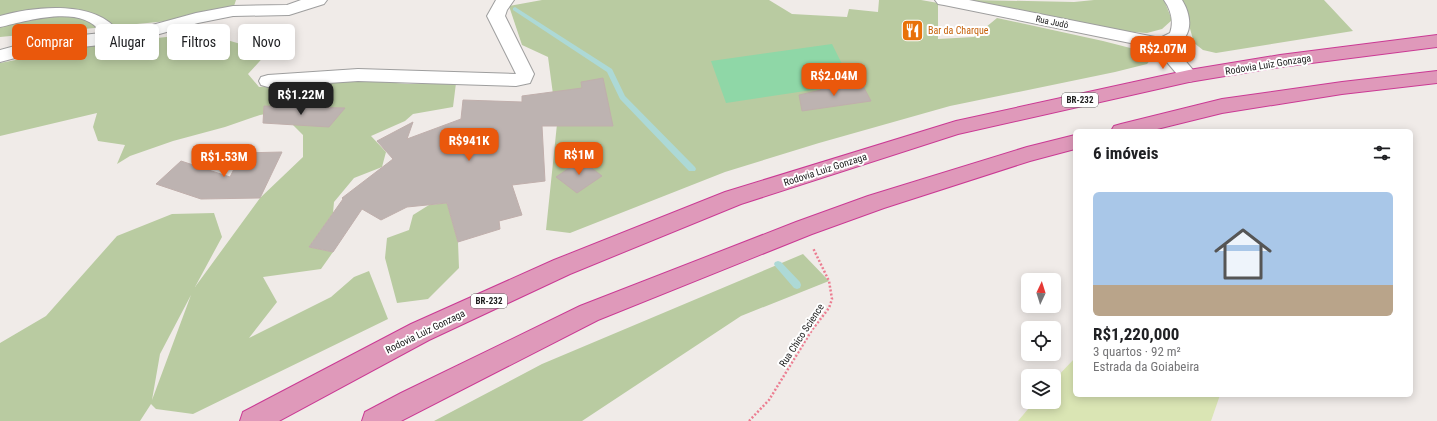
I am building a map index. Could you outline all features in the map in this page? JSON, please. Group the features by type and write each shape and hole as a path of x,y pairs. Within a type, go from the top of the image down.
{"highway":[{"name":"Rodovia Luiz Gonzaga","path":"253,421 427,329 562,267 733,198 956,128 1189,76 1280,61 1437,41"},
{"path":"1129,129 1222,106 1342,88 1437,77"},
{"path":"375,421 589,313 804,228 876,202 1026,154 1073,142"}],"street":[{"path":"159,28 196,18 233,11 289,10 318,0"},
{"path":"268,81 358,75 523,79 525,74 496,16 505,0"},
{"name":"Rua Judô","path":"944,0 1161,44"},
{"path":"1173,0 1181,20 1180,28 1177,36 1171,41 1161,44 1189,76"},
{"path":"0,22 50,7 87,7 108,24"},
{"path":"0,56 37,46 95,39"}],"path":[{"name":"Rua Chico Science","path":"749,421 769,400 812,330 829,308 832,299 829,281 804,228"}],"green space":[{"path":"0,0 236,0 231,15 136,24 95,24 95,28 87,29 87,24 12,24 12,36 0,37"},
{"path":"542,0 769,0 792,14 847,17 849,9 878,12 879,0 921,0 938,3 938,39 974,37 997,18 1103,41 1146,52 1153,57 1147,64 950,106 819,143 725,172 570,233 546,230 557,124 548,57 522,45 509,6"},
{"path":"971,0 1074,2 1094,0 1164,0 1172,20 1162,29 1147,33 1120,31"},
{"path":"1182,0 1324,0 1353,31 1216,53 1203,50 1194,43"},
{"path":"167,37 167,60 230,60 230,41 238,43 238,60 261,60 248,74 259,87 344,79 409,84 456,83 453,107 413,114 405,121 371,136 386,152 382,167 354,178 334,202 333,213 309,247 333,252 321,269 263,277 277,302 249,338 331,297 354,277 369,271 388,319 193,414 156,409 151,404 140,421 0,421 0,343 46,316 117,236 172,214 214,213 222,237 195,287 260,198 303,157 303,135 293,125 287,110 260,115 225,127 173,141 130,156 117,164 125,145 98,141 93,127 97,113 0,136 0,63 16,60 87,60 87,46 95,45 95,60 159,60 159,38","holes":["191,295 152,400 160,354"]},
{"path":"832,44 852,84 726,103 711,61"},
{"path":"447,203 458,242 459,268 428,299 397,303 385,258 387,238 409,230 413,215 429,205"},
{"path":"803,254 829,281 741,316 582,421 434,421 542,364"},
{"path":"1073,360 1073,397 1219,397 1211,421 1018,421 1028,409 1061,409 1061,373"}],"building":[{"path":"603,78 613,126 542,126 545,181 512,185 522,215 499,221 500,229 458,242 447,203 407,207 381,220 362,209 333,252 309,247 343,199 342,198 393,159 377,141 413,122 407,139 461,119 463,100 522,102 522,96 582,88 581,82"},
{"path":"861,82 871,101 802,111 799,95 821,90 820,88"},
{"path":"264,106 345,108 329,127 263,123"},
{"path":"282,152 260,198 201,199 156,184 181,161 230,177 242,153"},
{"path":"581,160 602,176 577,193 556,177"}],"waterway":[{"path":"515,9 610,71 622,97 692,169"},
{"path":"778,264 797,285"}],"place":[{"name":"Bar da Charque","path":"912,30"}]}
